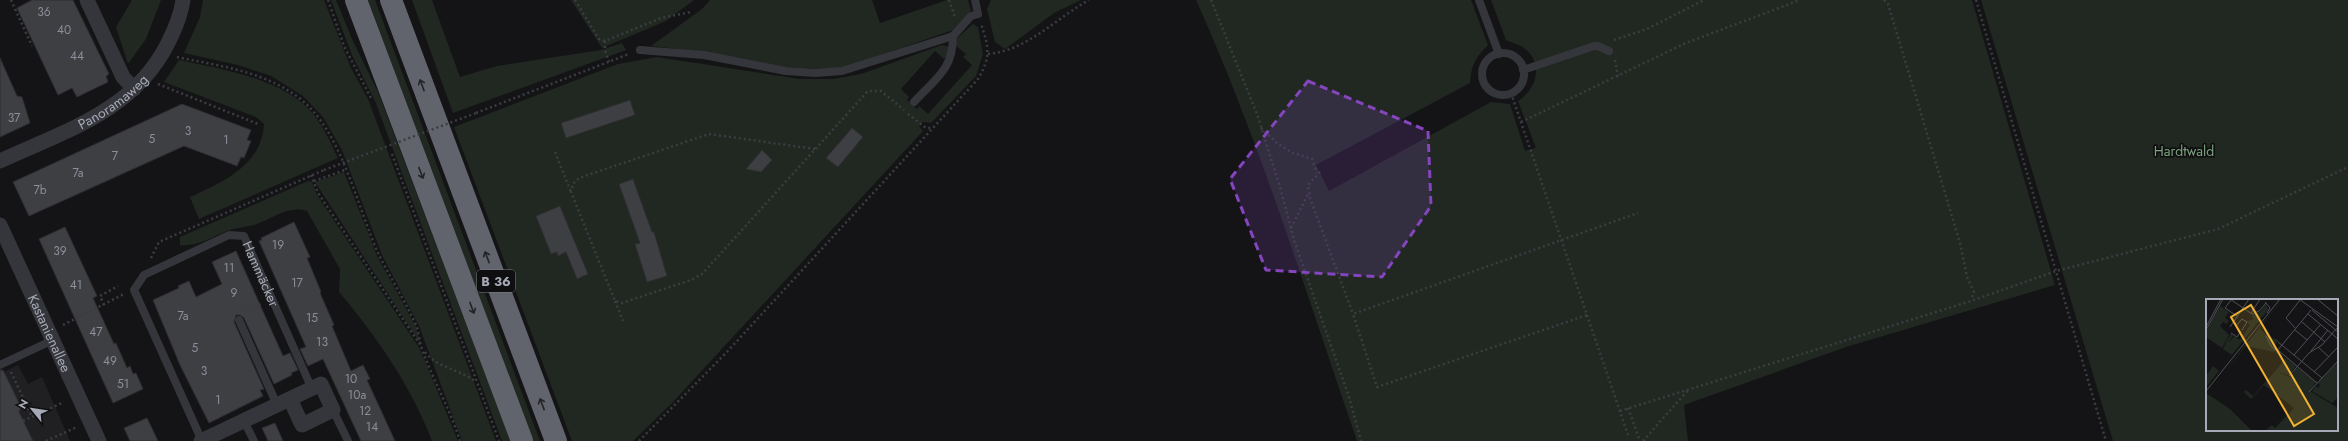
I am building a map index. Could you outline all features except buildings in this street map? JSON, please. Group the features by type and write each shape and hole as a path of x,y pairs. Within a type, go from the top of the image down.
{"highway":[{"name":"B 36","path":"356,0 522,441"},
{"name":"B 36","path":"391,0 556,441"}],"street":[{"path":"87,0 123,77 139,84"},
{"name":"Panoramaweg","path":"0,161 101,114 139,84 163,52 175,29 183,0"},
{"name":"Kastanienallee","path":"0,225 99,441"},
{"path":"208,439 244,421 284,402 312,389 321,384 334,410 302,425 284,402"}],"lane":[{"path":"640,50 704,55 786,71 815,73 842,71 953,36 971,16 978,14 975,0"},
{"path":"1479,0 1499,54"},
{"path":"914,102 949,64 953,53 953,36"},
{"path":"1523,70 1586,47 1598,46 1609,51"},
{"path":"1499,54 1506,54 1515,58 1523,70 1521,84 1512,93 1500,95 1492,92 1484,85 1482,73 1486,61 1499,54"},
{"name":"Hammäcker","path":"144,275 230,235 244,236 312,389"},
{"path":"144,275 134,290 208,439"},
{"path":"239,320 284,402"},
{"path":"0,365 51,336"},
{"path":"334,410 348,441"},
{"path":"244,421 254,441"}],"path":[{"path":"11,0 32,46"},
{"path":"328,0 344,46 373,105"},
{"path":"575,0 599,39 606,41 660,18 691,12"},
{"path":"988,54 1003,52 1018,47 1089,0"},
{"path":"1211,0 1262,128 1291,228 1349,397 1361,441"},
{"path":"1598,46 1647,29 1704,0"},
{"path":"1521,122 1686,42 1800,0"},
{"path":"1884,0 1888,4 1960,244 1967,277 1974,292 1971,301"},
{"path":"1888,4 1889,0"},
{"path":"1976,0 2106,441"},
{"path":"639,441 726,353 978,78 985,67 988,46 978,14"},
{"path":"606,41 605,50 610,62"},
{"path":"163,52 238,70 284,88 300,98 316,113 333,140 379,255 417,327 422,348 460,441"},
{"path":"144,275 159,242 311,175 624,56"},
{"path":"139,84 258,124"},
{"path":"615,301 622,303 697,278 868,91 881,91 920,124 932,128"},
{"path":"1512,93 1629,438"},
{"path":"905,111 914,102"},
{"path":"1262,128 1278,144 1293,153 1312,159 1319,172 1308,185 1309,191 1353,314 1377,387 1587,315"},
{"path":"571,192 573,184 579,178 708,134 815,149"},
{"path":"387,142 499,441"},
{"path":"555,152 623,321"},
{"path":"1620,411 1971,301 2056,271 2218,229 2348,167"},
{"path":"314,181 345,170"},
{"path":"311,175 318,193 422,348 430,358 460,371 477,383"},
{"path":"1291,228 1309,191"},
{"path":"1353,314 1638,213"},
{"path":"104,305 100,296 118,286"},
{"path":"51,336 104,305 134,290"},
{"path":"239,320 237,315 272,299"},
{"path":"10,369 32,417"},
{"path":"1643,441 1689,389"},
{"path":"23,421 60,404"},
{"path":"1628,408 1640,441"},
{"path":"46,441 58,435"}],"highlighted area":[{"path":"1308,81 1428,131 1431,206 1382,277 1266,270 1230,179"}],"shaded area":[{"path":"18,365 28,384 42,377 70,441 0,441 0,374"}],"green space":[{"path":"132,0 161,0 146,39 128,64 116,27"},
{"path":"203,0 324,0 351,68 368,99 496,441 462,441 419,326 382,255 342,150 323,117 303,96 271,76 238,65 184,53 200,17"},
{"path":"331,0 336,0 352,39 378,92 511,441 502,441 375,101 352,55"},
{"path":"368,0 375,0 540,441 533,441"},
{"path":"412,0 432,0 460,77 497,66 601,50 622,43 626,50 453,113"},
{"path":"571,0 694,0 666,21 602,48"},
{"path":"710,0 872,0 880,23 947,0 968,0 971,11 953,30 843,68 816,69 784,67 706,52 651,46 702,9"},
{"path":"991,0 1081,0 1054,13 1005,49 995,42 987,9"},
{"path":"1196,0 1471,0 1488,45 1480,53 1473,66 1470,83 1316,165 1329,191 1491,102 1510,104 1525,151 1536,148 1518,101 1525,96 1534,83 1536,68 1534,61 1530,54 1520,45 1506,40 1491,0 1972,0 2055,285 1846,347 1684,405 1688,441 1357,441 1262,163"},
{"name":"Hardtwald","path":"1981,0 2348,0 2348,441 2113,441"},
{"path":"973,24 978,27 983,54 976,76 931,123 922,122 919,126 923,131 672,403 633,441 572,441 454,127 618,64 657,57 800,79 833,79 861,74 942,45 949,47 948,54 944,59 935,51 901,89 909,97 907,100 917,109 919,106 928,114 972,65 963,57 966,54 956,46 957,38"},
{"path":"179,60 252,77 287,92 302,103 314,115 324,130 338,158 199,219 190,197 215,185 239,170 256,151 262,138 264,124 256,117 164,82"},
{"path":"344,172 377,256 416,327 420,343 315,182"},
{"path":"308,181 312,182 317,195 420,349 458,441 432,441 414,401 392,363 380,344 339,292 340,269 307,211 286,211 254,225 227,231 199,243 180,245 180,237"}]}
